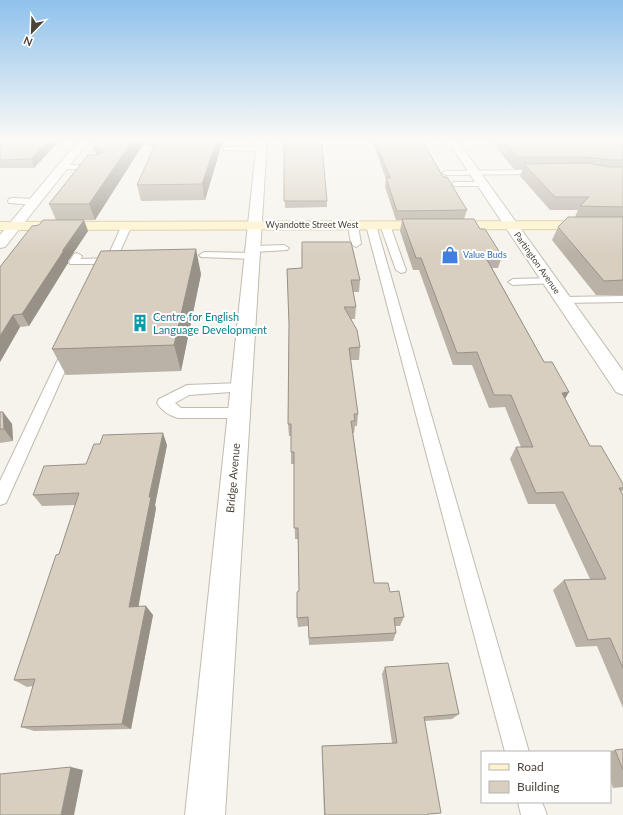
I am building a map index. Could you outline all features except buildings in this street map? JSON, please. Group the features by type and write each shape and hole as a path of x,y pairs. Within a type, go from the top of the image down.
{"main road":[{"name":"Wyandotte Street West","path":"0,226 127,225 254,243 353,225 623,225"}],"street":[{"path":"0,244 55,178"},
{"name":"Bridge Avenue","path":"205,815 239,400 259,178"},
{"name":"Partington Avenue","path":"478,179 623,387"}],"lane":[{"path":"473,178 478,179"},
{"path":"456,184 488,178"},
{"path":"12,201 35,202"},
{"path":"104,275 127,225"},
{"path":"353,225 356,244"},
{"path":"371,225 517,751"},
{"path":"386,225 401,270"},
{"path":"204,256 254,243 284,248"},
{"path":"77,256 74,262 110,261"},
{"path":"513,282 550,281"},
{"path":"563,300 623,299"},
{"path":"0,498 74,340"},
{"path":"530,803 534,815"}],"place":[{"name":"Value Buds","path":"450,255"},
{"name":"Centre for English Language Development","path":"140,323"}]}
